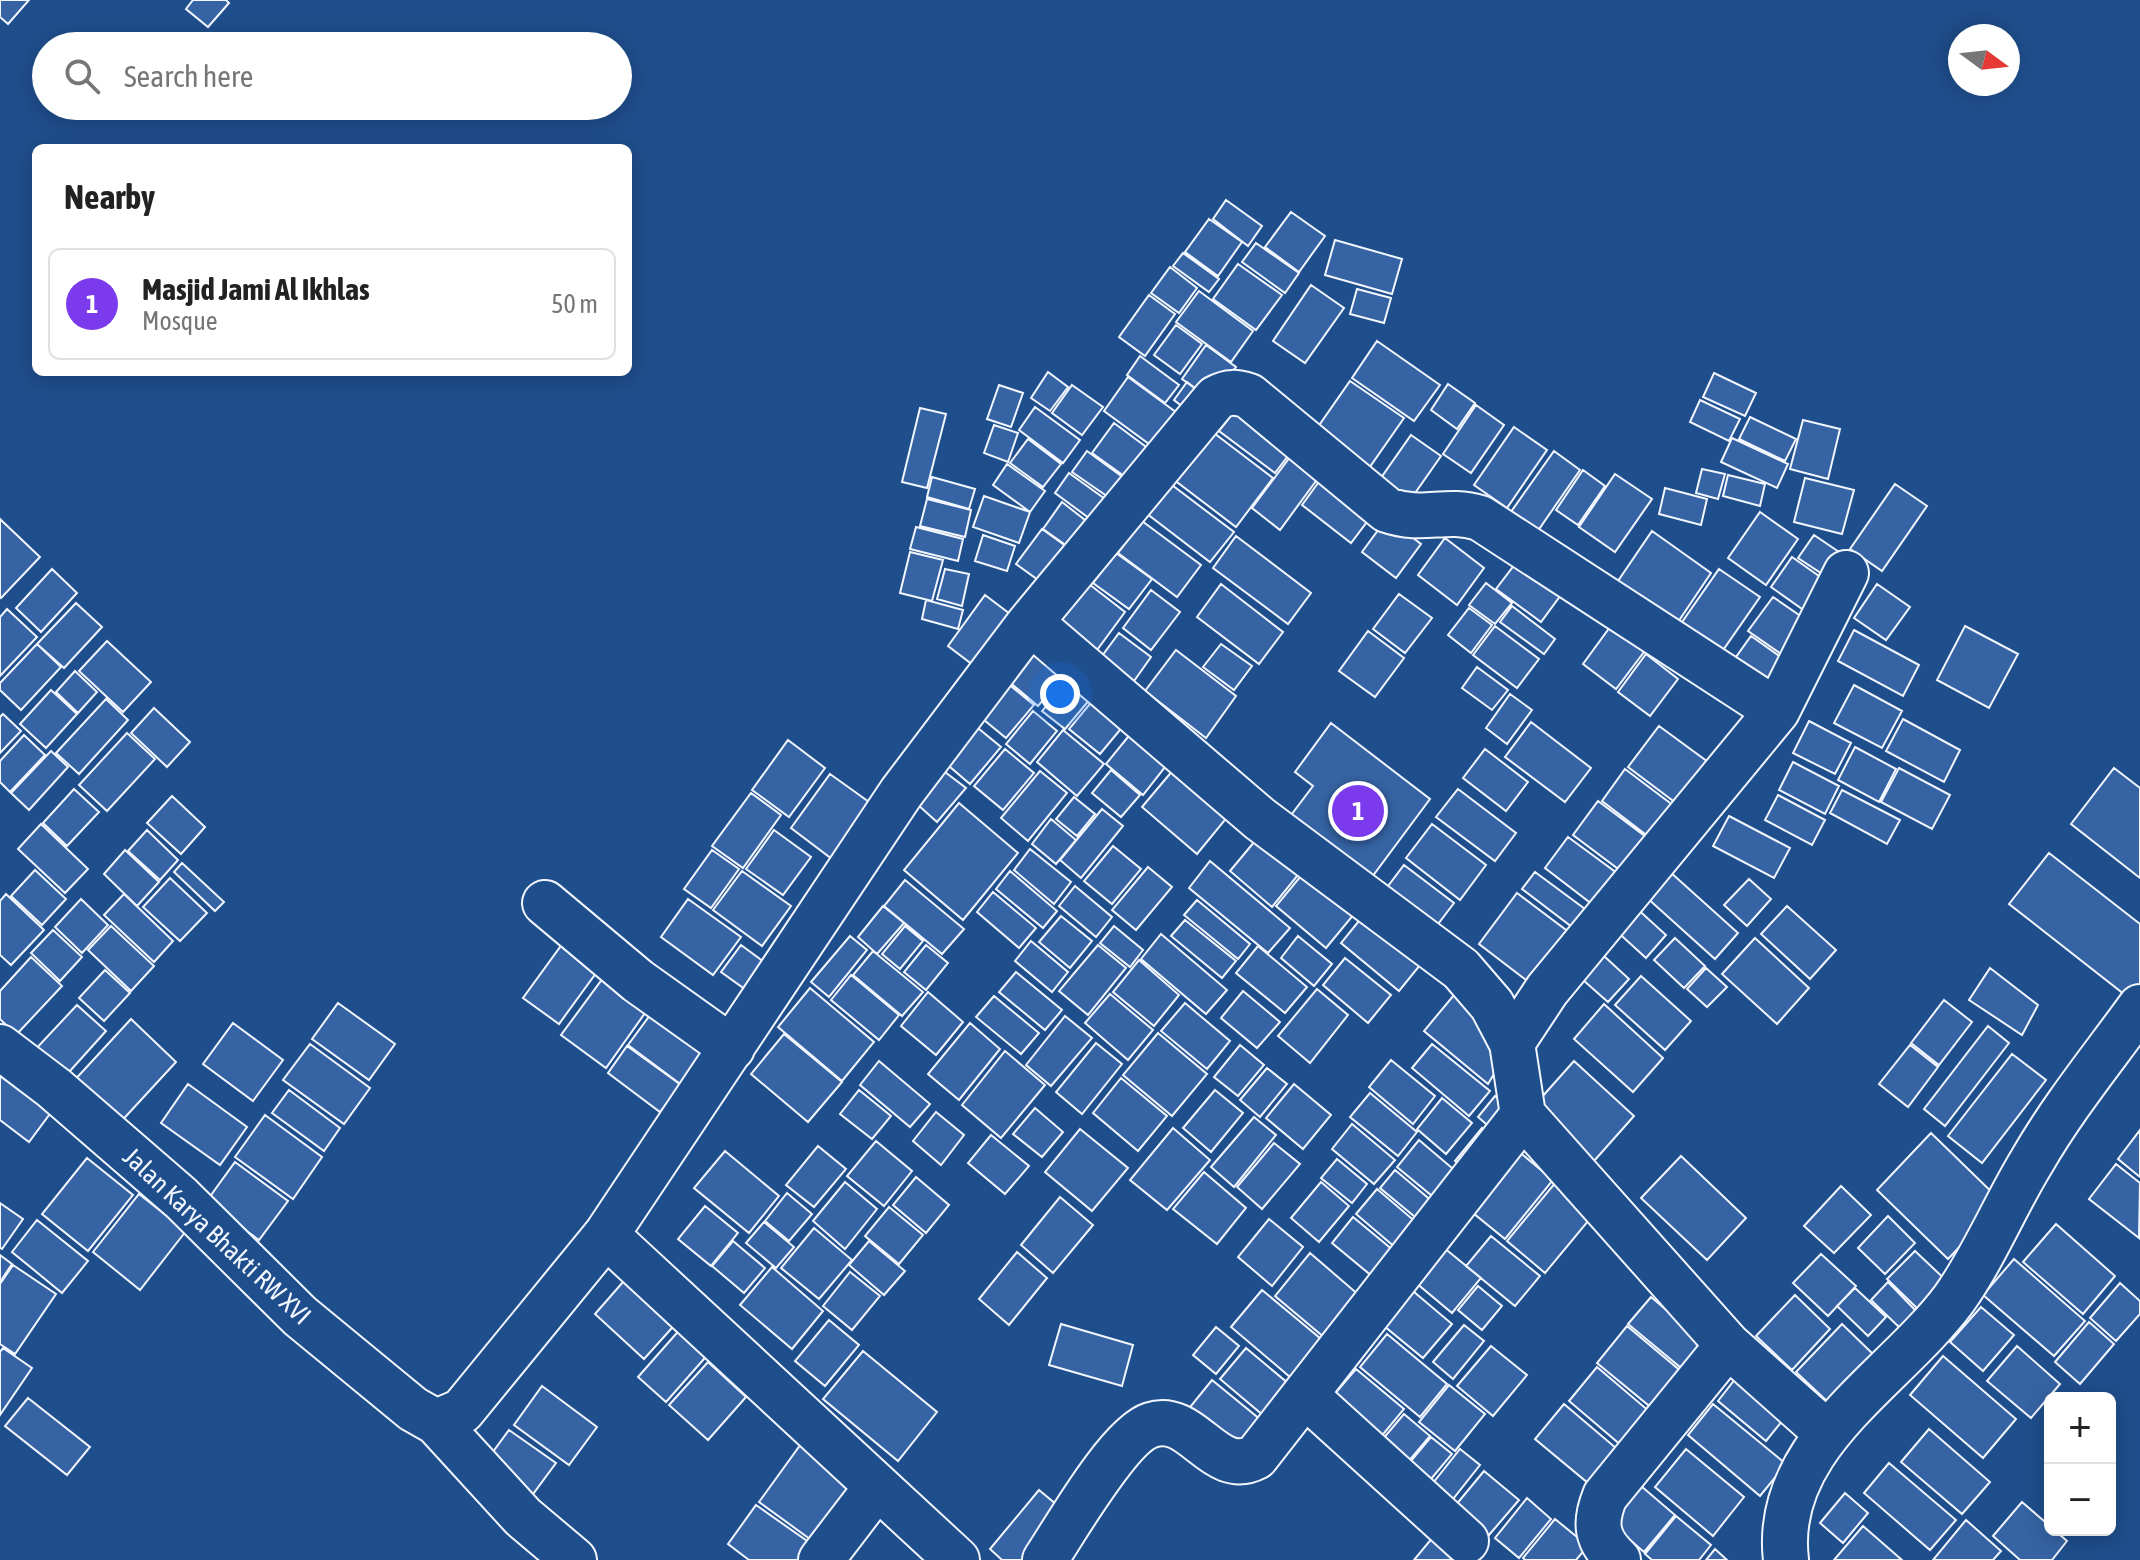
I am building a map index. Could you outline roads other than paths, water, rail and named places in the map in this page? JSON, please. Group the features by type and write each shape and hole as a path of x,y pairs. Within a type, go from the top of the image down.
{"street":[{"path":"436,1422 462,1411 606,1235 901,793 1028,625 1216,398 1227,392 1249,396 1387,510 1416,519 1452,513 1480,518 1777,711"},
{"path":"1512,1043 1547,990 1777,711 1846,573"},
{"path":"1028,625 1037,628 1260,819 1461,969 1492,1005 1512,1043 1523,1115 1728,1345 1827,1433"},
{"path":"545,903 590,944 732,1048"},
{"path":"1786,1560 1782,1532 1790,1498 1827,1433 1954,1299 2033,1158 2140,1007"},
{"name":"Jalan Karya Bhakti RW XVI","path":"0,1047 54,1088 181,1198 300,1316 413,1409 436,1422 523,1517 574,1560"},
{"path":"1045,1560 1124,1444 1151,1425 1175,1427 1230,1462 1247,1462 1256,1457 1523,1115"},
{"path":"606,1235 957,1560"},
{"path":"1618,1560 1599,1540 1597,1516 1605,1496 1728,1345"},
{"path":"1305,1395 1466,1541"},
{"path":"821,1560 876,1488"}],"place":[{"name":"Masjid Jami Al Ikhlas","path":"1358,811"}]}
